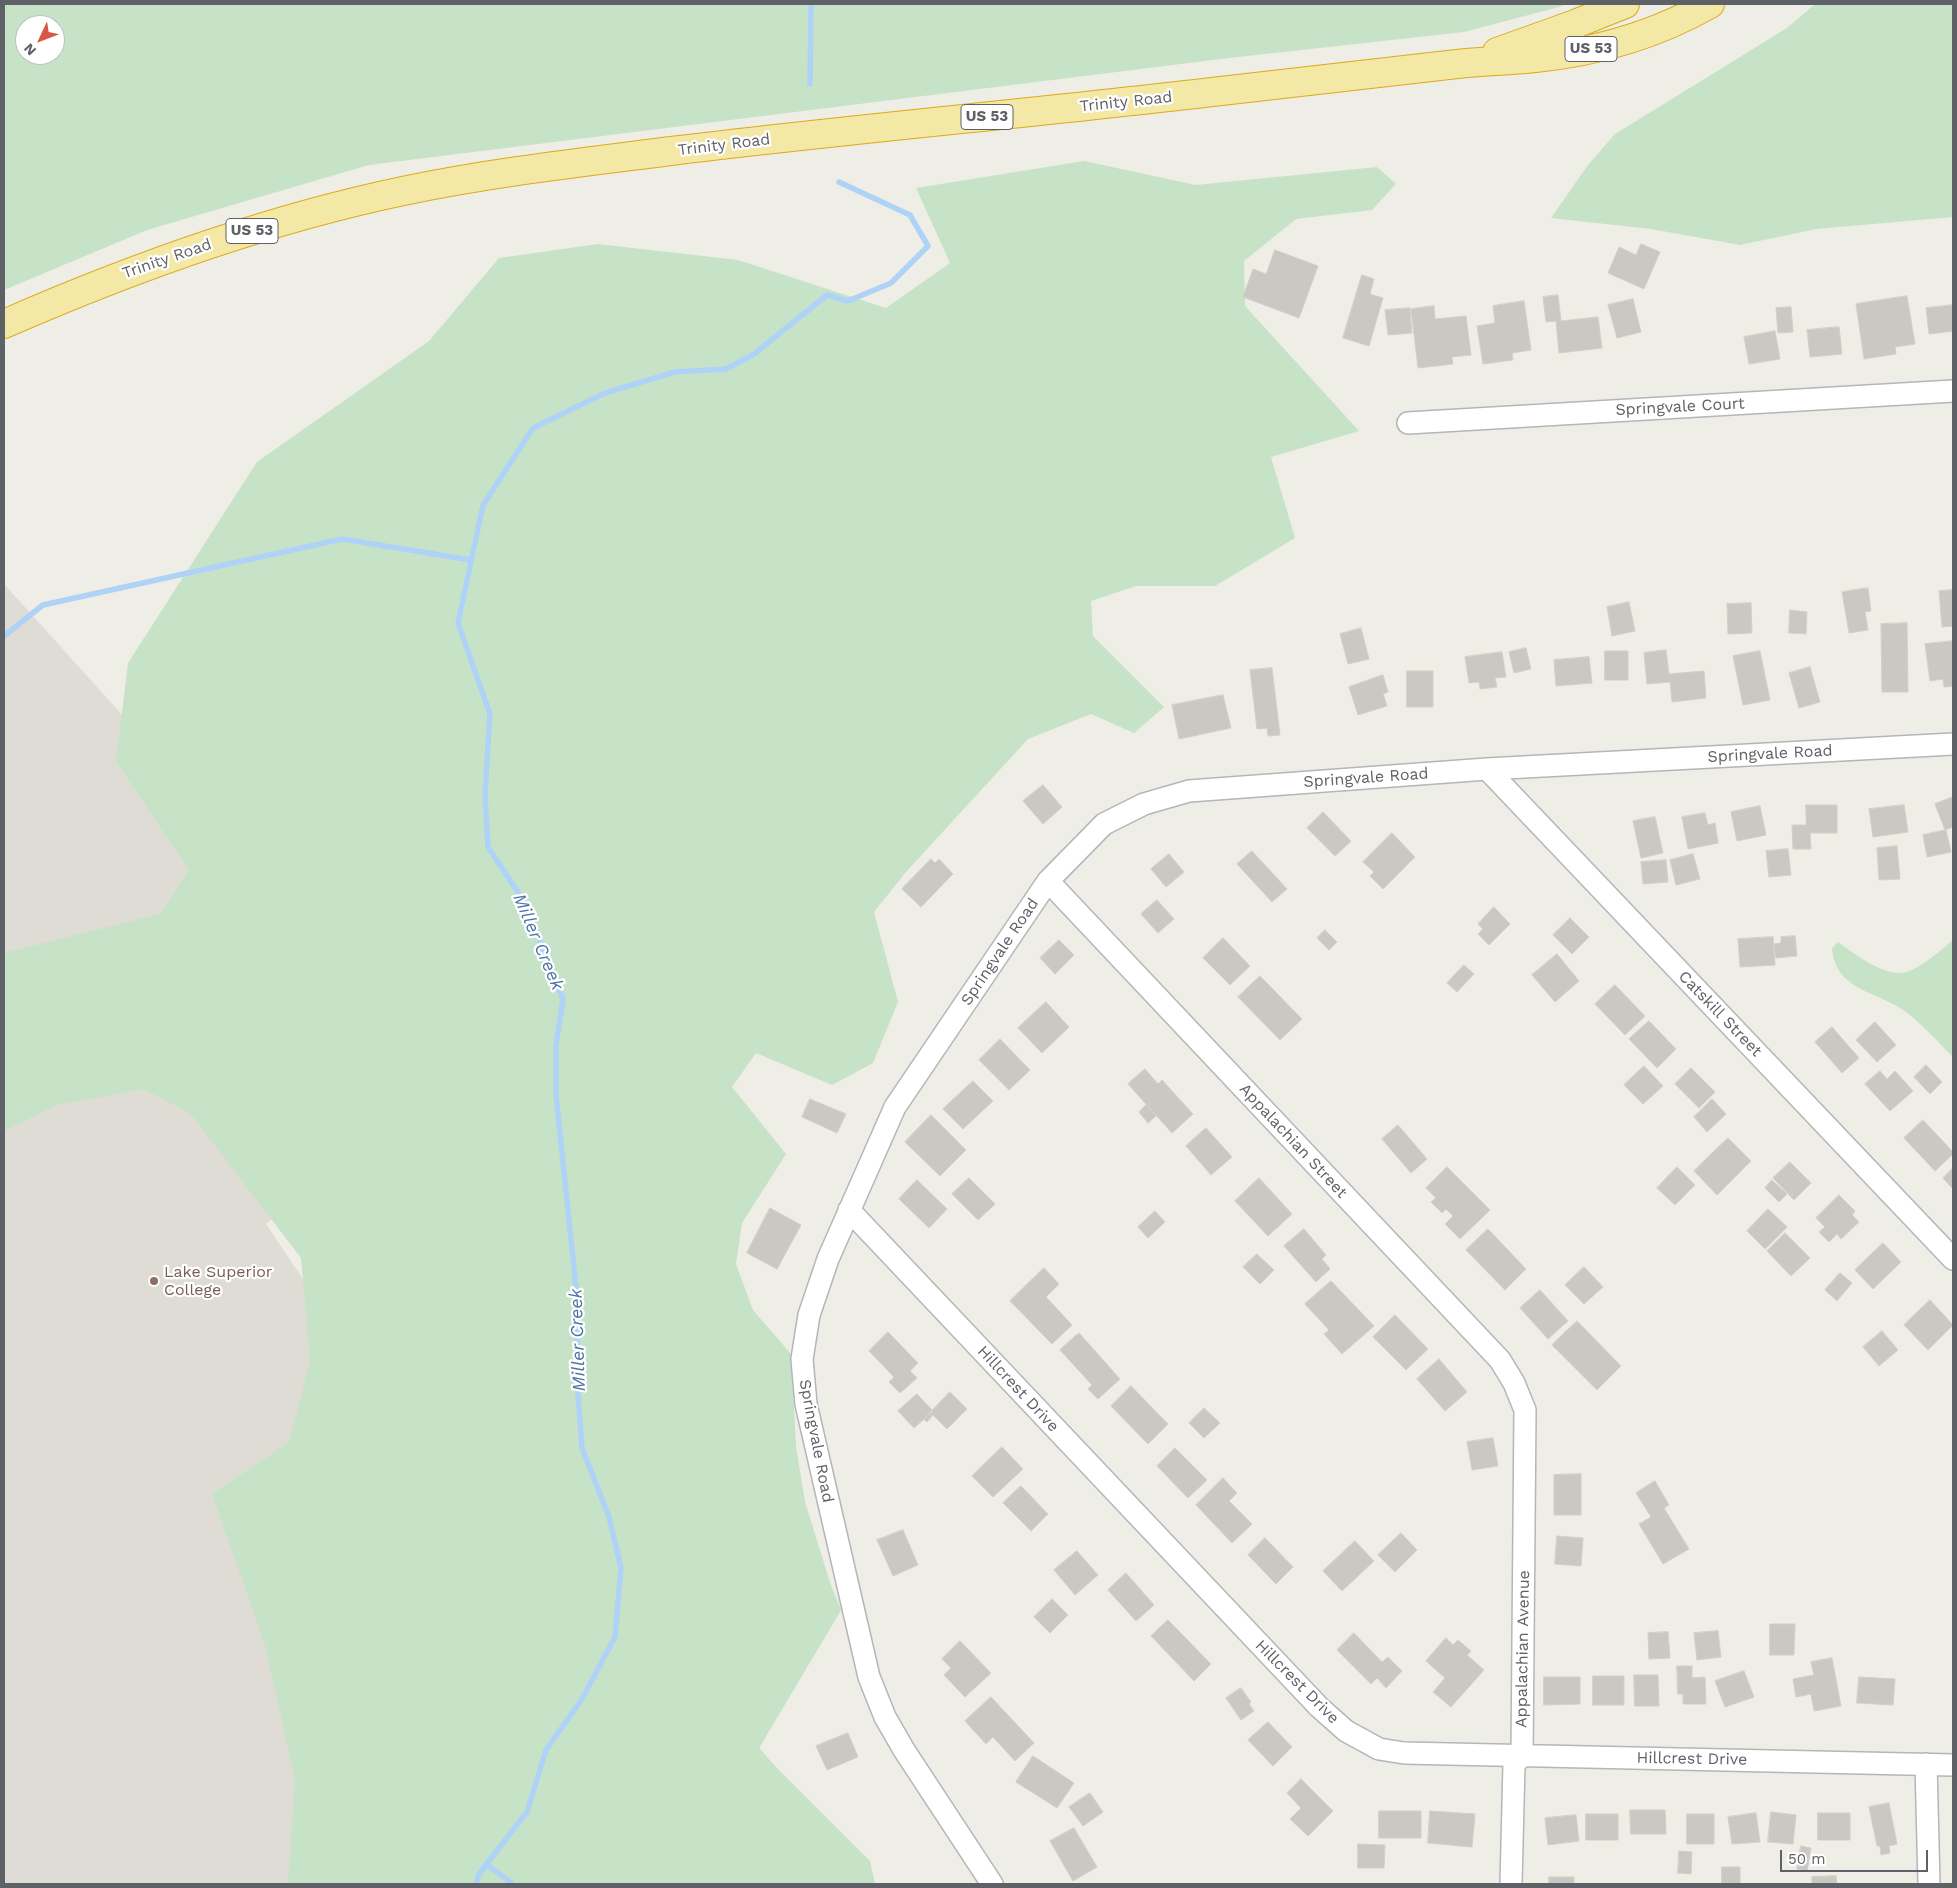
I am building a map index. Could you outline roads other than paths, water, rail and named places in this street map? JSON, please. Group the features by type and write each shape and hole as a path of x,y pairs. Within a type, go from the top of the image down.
{"highway":[{"name":"Trinity Road","path":"1465,63 1560,30 1625,4"},
{"name":"Trinity Road","path":"4,324 133,270 323,210 402,191 483,176 736,143 1135,101 1465,63 1537,58 1614,44 1688,16 1710,4"}],"street":[{"name":"Springvale Court","path":"1408,423 1953,391"},
{"name":"Springvale Road","path":"992,1884 904,1750 885,1717 870,1677 806,1404 802,1359 809,1315 828,1259 895,1106 1048,881 1104,824 1144,804 1189,791 1487,769 1953,744"},
{"name":"Catskill Street","path":"1487,769 1953,1259"},
{"name":"Appalachian Street","path":"1048,881 1500,1360 1514,1383 1526,1410"},
{"name":"Hillcrest Drive","path":"849,1210 1318,1707 1346,1731 1379,1749 1404,1753 1953,1765"},
{"name":"Appalachian Avenue","path":"1512,1884 1514,1764 1522,1756 1526,1410"},
{"path":"1926,1764 1929,1884"}],"waterway":[{"name":"Miller Creek","path":"810,84 811,4"},
{"name":"Miller Creek","path":"476,1884 479,1874 527,1812 546,1750 582,1699 615,1637 621,1568 609,1517 582,1448 577,1380 577,1297 556,1095 556,1045 563,999 525,903 488,847 485,795 490,714 458,623 483,505 533,428 605,393 675,372 726,369 754,354 827,295 848,301 891,283 928,246 910,215 839,182"},
{"path":"4,636 43,605 342,539 471,560"},
{"path":"486,1864 513,1884"}],"place":[{"name":"Lake Superior College","path":"154,1281"}]}
